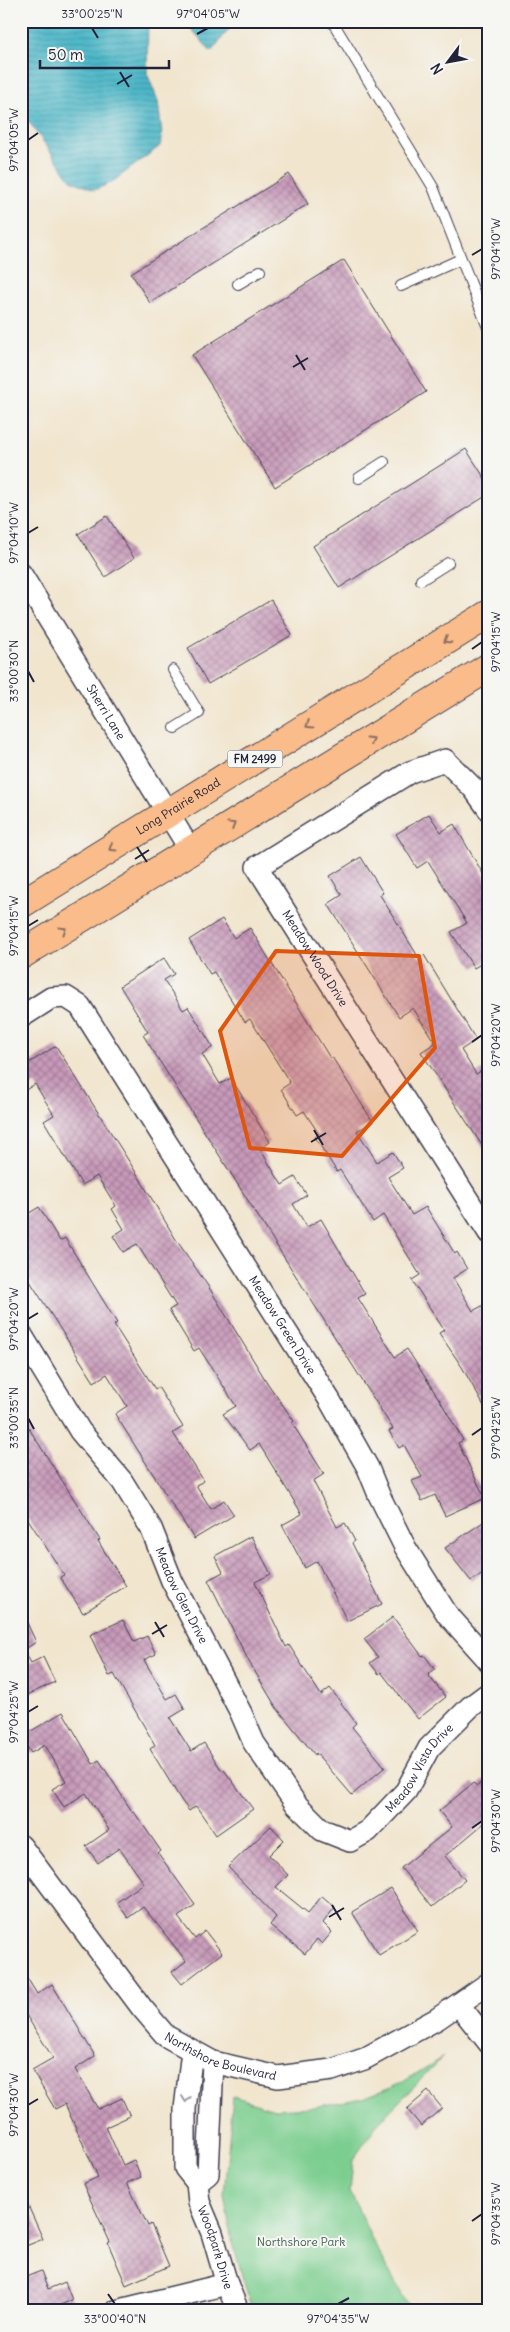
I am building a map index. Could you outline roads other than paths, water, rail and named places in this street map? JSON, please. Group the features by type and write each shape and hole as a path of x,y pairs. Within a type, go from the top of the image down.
{"main road":[{"name":"Long Prairie Road","path":"21,904 489,614"},
{"path":"21,955 489,667"}],"street":[{"name":"Sherri Lane","path":"21,574 191,851"},
{"name":"Meadow Wood Drive","path":"489,810 474,788 445,760 410,772 257,867 489,1233"},
{"name":"Meadow Green Drive","path":"21,1017 51,998 66,997 80,1006 329,1399 368,1468 404,1547 446,1614 489,1661"},
{"name":"Meadow Glen Drive","path":"21,1334 80,1431 122,1481 151,1528 172,1581 241,1713 254,1743 296,1804 322,1830 350,1842"},
{"name":"Meadow Vista Drive","path":"350,1842 368,1831 406,1791 429,1748 470,1707 489,1693"},
{"name":"Northshore Boulevard","path":"21,1846 142,2008 166,2036 213,2062 278,2077 332,2070 364,2059 459,2005 489,1983"},
{"path":"459,2005 489,2043"},
{"name":"Woodpark Drive","path":"192,2051 185,2109 183,2150 185,2168 197,2183 199,2202 212,2233 227,2284 238,2311"},
{"path":"197,2183 208,2174 213,2062"},
{"path":"116,2311 227,2284"}],"lane":[{"path":"332,21 433,186 489,330"},
{"path":"401,286 461,259"},
{"path":"238,284 260,271"},
{"path":"359,478 384,462"},
{"path":"421,580 448,562"},
{"path":"173,670 199,714 175,728"}],"water":[{"path":"21,21 148,21 147,73 158,101 162,134 160,146 111,183 94,190 71,180 21,111"},
{"path":"185,21 231,21 233,24 211,52"}],"park label":[{"name":"Northshore Park","path":"301,2242"}]}
